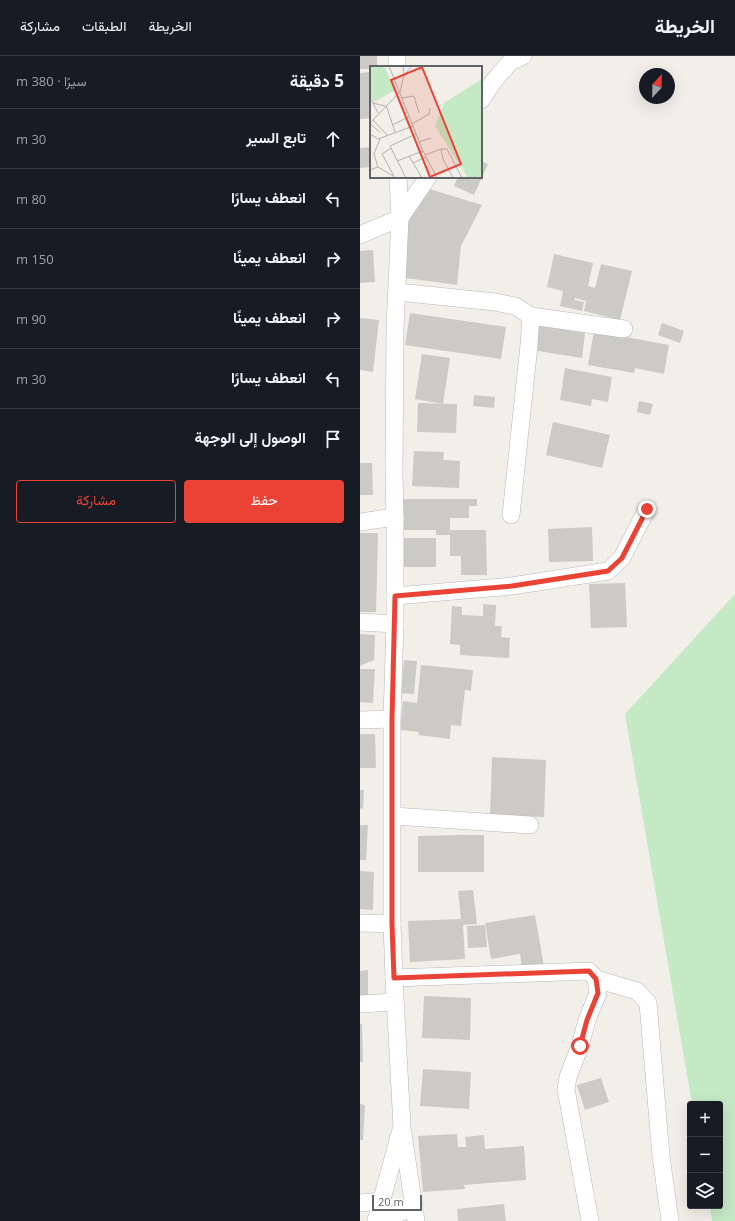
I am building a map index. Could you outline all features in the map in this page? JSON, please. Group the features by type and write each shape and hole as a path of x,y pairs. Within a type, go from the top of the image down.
{"street":[{"path":"482,99 515,58"},
{"path":"398,178 400,218 398,292 395,328 394,472 396,624 392,719 392,924 402,1127 415,1214 376,1221 402,1127"},
{"path":"360,235 400,218 427,178"},
{"path":"398,292 495,302 515,306 531,316 624,329"},
{"path":"511,515 531,316"},
{"path":"395,596 512,586 608,571 622,558 647,509"},
{"path":"360,522 395,517"},
{"path":"360,622 396,624"},
{"path":"360,720 392,719"},
{"path":"392,816 530,825"},
{"path":"360,923 392,924"},
{"path":"394,978 589,971 596,979 637,991 648,1003 661,1156 670,1221"},
{"path":"590,1221 566,1089 568,1077 580,1046 587,1020 598,993 596,979"},
{"path":"360,1004 395,1002"},
{"path":"360,1203 381,1201"}],"green space":[{"path":"735,594 735,1221 712,1221 710,1209 723,1209 723,1101 691,1101 625,714"}],"building":[{"path":"360,56 377,56 377,66 370,66 370,69 360,69"},
{"path":"370,72 370,118 360,119 360,73"},
{"path":"370,147 370,167 360,168 360,148"},
{"path":"482,161 488,164 482,177"},
{"path":"458,178 482,178 474,195 454,186"},
{"path":"423,187 482,205 461,246 457,285 399,277 400,233"},
{"path":"373,250 375,282 360,283 360,251"},
{"path":"554,254 593,263 588,286 595,288 601,264 632,271 620,320 584,311 586,301 575,298 573,307 575,300 584,302 582,311 560,306 563,291 547,287"},
{"path":"410,313 506,327 501,359 405,345"},
{"path":"360,318 379,320 373,372 360,370"},
{"path":"662,323 684,331 680,343 658,335"},
{"path":"536,325 585,333 582,358 532,350"},
{"path":"594,331 669,345 664,374 635,368 634,373 588,365"},
{"path":"422,354 450,358 443,404 415,399"},
{"path":"565,368 612,377 608,402 592,399 591,406 560,400"},
{"path":"474,395 495,397 494,408 473,406"},
{"path":"639,401 653,404 650,415 637,412"},
{"path":"418,403 457,404 456,433 417,432"},
{"path":"553,422 610,435 602,468 546,455"},
{"path":"414,451 444,452 443,460 460,461 459,488 412,486"},
{"path":"360,463 372,463 373,495 360,495"},
{"path":"402,499 477,499 477,506 469,506 469,518 450,518 450,530 486,530 487,575 461,575 461,556 450,556 450,535 436,535 436,530 403,530"},
{"path":"592,527 593,561 549,562 548,529"},
{"path":"360,533 378,533 376,612 360,612"},
{"path":"404,538 436,538 436,567 404,567"},
{"path":"625,583 627,627 591,628 589,584"},
{"path":"483,604 496,605 495,626 502,626 501,637 510,638 509,658 460,655 460,645 450,644 452,606 462,607 462,615 483,616"},
{"path":"360,634 375,635 374,660 360,666"},
{"path":"404,660 417,661 414,694 401,693"},
{"path":"421,665 473,670 471,691 465,690 461,726 451,725 450,739 418,735 419,732 400,730 403,701 417,703"},
{"path":"360,669 375,669 373,703 360,702"},
{"path":"360,734 375,734 376,768 360,768"},
{"path":"492,757 546,760 544,817 490,815"},
{"path":"360,790 364,790 363,809 360,808"},
{"path":"360,825 368,825 366,860 360,860"},
{"path":"484,835 484,872 418,872 418,836"},
{"path":"360,871 374,872 373,910 360,909"},
{"path":"473,890 477,924 463,925 465,959 410,962 408,921 461,919 458,891"},
{"path":"535,915 544,966 522,969 520,954 491,959 485,923"},
{"path":"485,925 487,947 468,948 467,926"},
{"path":"368,970 368,1001 360,1001 360,971"},
{"path":"424,996 471,998 470,1040 422,1038"},
{"path":"360,1024 362,1024 363,1062 360,1062"},
{"path":"423,1069 471,1072 469,1109 420,1106"},
{"path":"601,1078 609,1102 585,1110 577,1085"},
{"path":"360,1104 365,1105 363,1140 360,1140"},
{"path":"457,1134 458,1147 466,1147 465,1137 484,1135 485,1149 524,1146 526,1180 464,1185 465,1189 423,1192 418,1136"},
{"path":"504,1204 506,1221 458,1221 457,1209"}],"route":[{"path":"580,1046 587,1020 598,993 596,979 589,971 394,978 392,924 392,719 396,624 395,596 512,586 608,571 622,558 647,509"}]}
